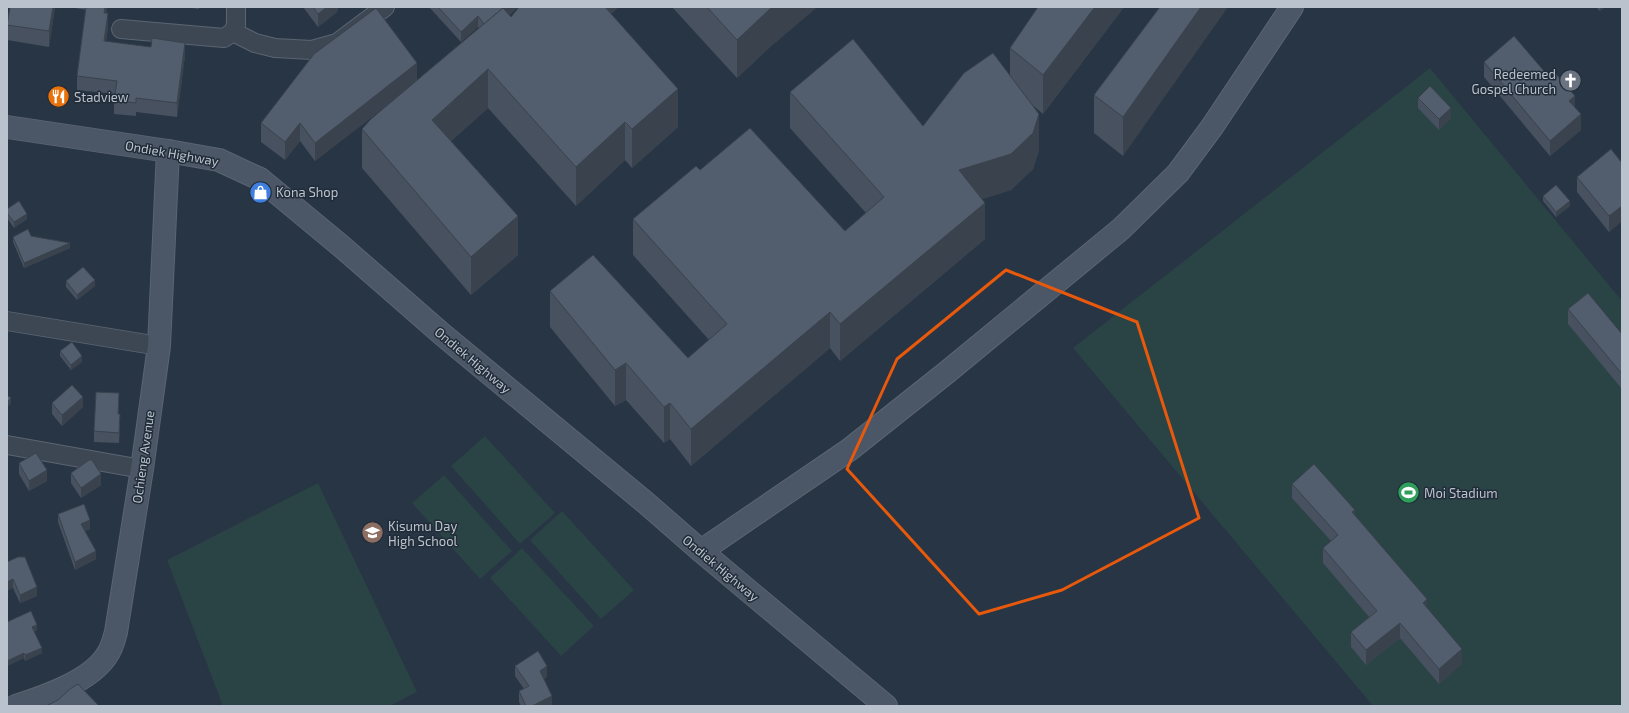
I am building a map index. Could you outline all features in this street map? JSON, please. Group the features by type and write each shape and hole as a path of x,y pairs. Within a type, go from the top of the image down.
{"street":[{"path":"121,29 224,38 233,32 236,25 236,7"},
{"path":"233,32 275,48 312,50 337,43 385,7"},
{"path":"701,551 849,450 946,373 1121,229 1178,173 1212,127 1292,7"},
{"name":"Ondiek Highway","path":"7,127 168,150 220,160 260,179 443,335 646,503 886,706"},
{"name":"Ochieng Avenue","path":"16,706 50,693 88,674 98,666 107,655 116,632 142,468 159,346 168,150"},
{"path":"7,321 159,346"},
{"path":"7,445 142,468"}],"highlighted area":[{"path":"1006,270 1137,322 1199,518 1062,590 979,614 847,469 897,359"}],"green space":[{"name":"Moi Stadium","path":"1430,68 1622,301 1622,706 1373,706 1073,348"},
{"path":"485,436 555,513 520,544 451,466"},
{"path":"444,475 512,551 480,579 412,503"},
{"path":"318,483 417,692 390,706 223,706 167,560"},
{"path":"562,511 634,590 601,619 530,540"},
{"path":"522,548 594,626 561,656 490,578"}],"building":[{"path":"10,7 53,7 49,31 7,25"},
{"path":"86,7 105,7 104,13 108,13 104,41 151,47 152,38 185,43 177,103 136,98 136,103 114,100 117,81 77,76"},
{"path":"313,7 327,7 318,14"},
{"path":"438,7 506,7 484,24 478,16 461,32"},
{"path":"519,7 605,7 678,89 632,129 625,122 576,167 488,69 432,120 518,216 471,257 362,129 371,119 503,8 511,17"},
{"path":"707,7 772,7 737,40"},
{"path":"1038,7 1095,7 1043,75 1010,48"},
{"path":"1160,7 1201,7 1123,117 1094,95"},
{"path":"376,8 417,63 315,143 300,123 285,142 261,123 314,54"},
{"path":"1514,36 1550,78 1556,74 1575,96 1569,101 1581,114 1550,141 1484,62"},
{"path":"853,39 923,126 964,73 993,53 1039,114 1033,133 1011,154 959,170 985,203 840,324 830,312 691,429 670,403 664,407 626,363 615,370 550,291 593,255 688,358 727,324 633,219 696,166 700,170 750,128 845,231 884,197 790,92"},
{"path":"1430,86 1451,108 1439,119 1418,98"},
{"path":"1611,149 1622,163 1622,206 1609,216 1577,177"},
{"path":"1556,185 1570,201 1556,212 1543,196"},
{"path":"19,201 27,214 14,222 7,213 7,209"},
{"path":"28,229 31,236 70,243 24,263 13,237"},
{"path":"83,267 95,280 77,295 66,281"},
{"path":"1588,293 1622,334 1622,374 1568,309"},
{"path":"72,342 82,356 71,365 60,351"},
{"path":"72,385 83,397 62,415 52,403"},
{"path":"96,392 119,393 119,433 94,431"},
{"path":"7,395 11,398 7,402"},
{"path":"36,453 47,470 29,481 19,463"},
{"path":"89,460 92,460 101,474 81,488 71,473"},
{"path":"1314,464 1355,510 1352,512 1427,599 1423,603 1462,649 1439,669 1400,623 1366,650 1351,632 1377,611 1323,548 1338,535 1292,484"},
{"path":"84,504 90,520 81,524 96,551 75,562 58,514"},
{"path":"18,557 25,557 37,587 20,595 13,579 7,582 7,562"},
{"path":"31,611 37,625 32,627 42,648 25,655 24,653 7,661 7,622"},
{"path":"538,651 547,666 540,671 552,696 532,706 526,706 519,691 529,686 515,666"},
{"path":"78,684 99,706 46,706 58,700"}],"place":[{"name":"Redeemed Gospel Church","path":"1571,81"},
{"name":"Stadview","path":"58,97"},
{"name":"Kona Shop","path":"261,192"},
{"name":"Moi Stadium","path":"1408,493"},
{"name":"Kisumu Day High School","path":"372,533"}]}
